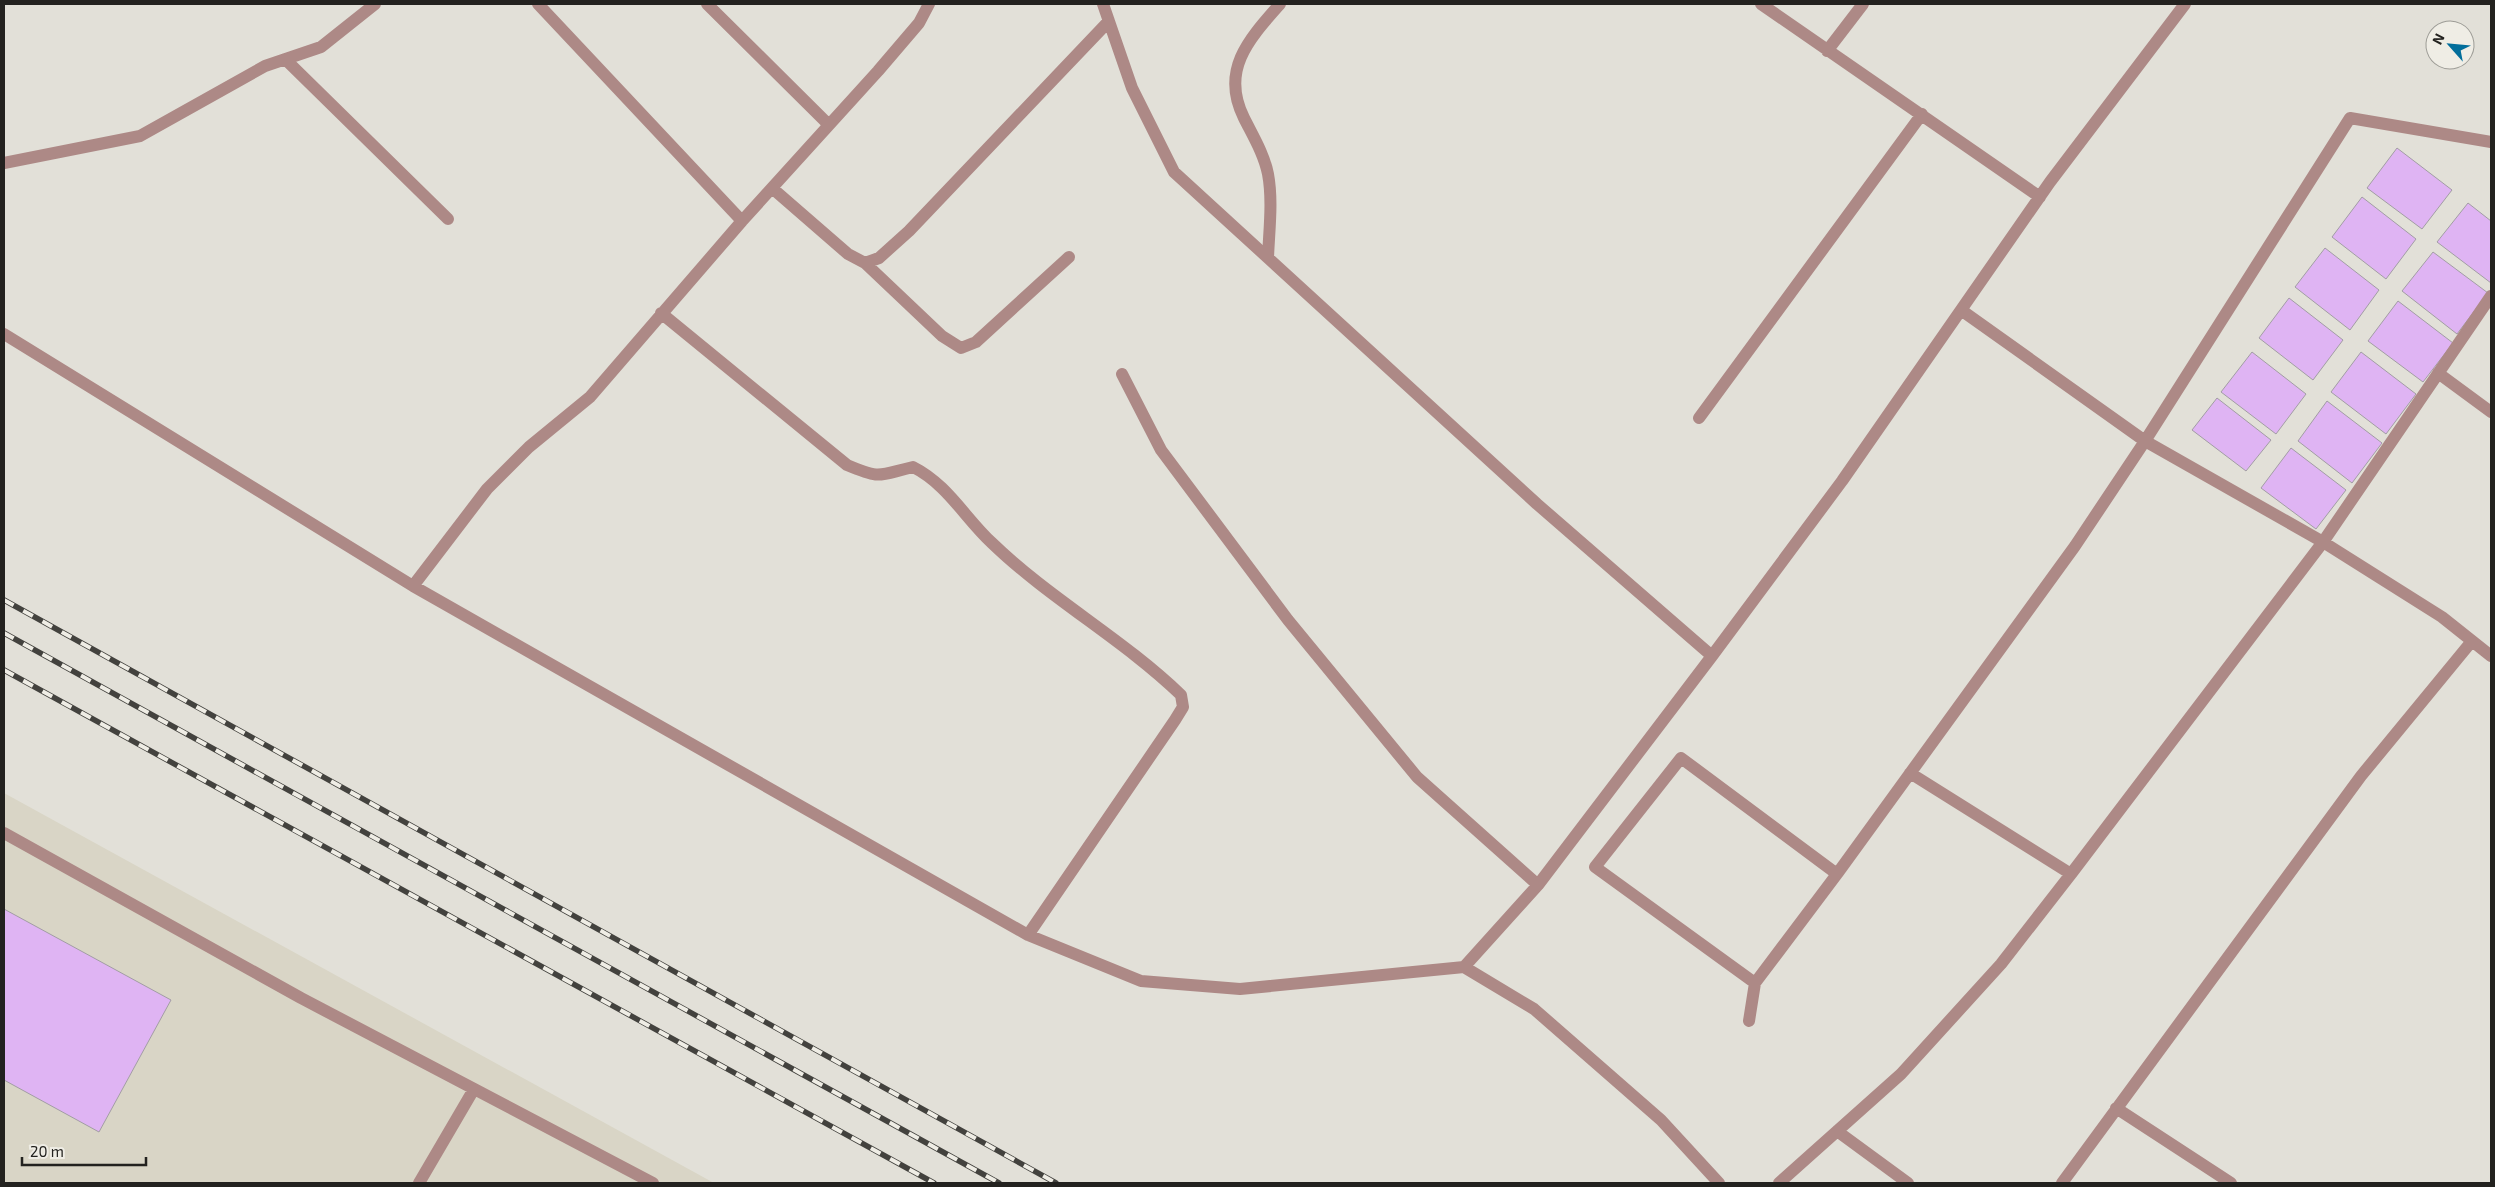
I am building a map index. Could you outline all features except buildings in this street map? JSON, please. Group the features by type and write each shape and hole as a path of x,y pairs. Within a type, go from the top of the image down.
{"street":[{"path":"4,163 140,136 265,66 321,47 375,4"},
{"path":"538,4 742,221"},
{"path":"707,4 828,124"},
{"path":"413,586 487,489 529,447 590,397 742,221 878,71 919,22 929,4"},
{"path":"1103,4 1132,88 1174,172 1537,504 1712,656"},
{"path":"1268,258 1268,174 1258,143 1235,97 1234,80 1240,60 1252,35 1280,4"},
{"path":"1761,4 1778,8 1827,51 1922,114 2040,197"},
{"path":"1827,51 1864,4"},
{"path":"1464,968 1538,885 1712,656 1842,481 2040,197 2185,4"},
{"path":"865,262 879,258 909,231 1109,21"},
{"path":"286,59 448,218"},
{"path":"1699,418 1922,114"},
{"path":"1748,1021 1755,983 1837,874 2075,546 2145,441 2350,118 2491,142"},
{"path":"772,188 848,254 865,262 942,336 960,348 976,342 1069,257"},
{"path":"1779,1183 1901,1074 2000,964 2071,874 2323,542 2491,296"},
{"path":"1961,310 2145,441 2323,542 2442,617 2491,656"},
{"path":"661,313 847,465 869,474 884,476 914,467 925,473 940,485 992,543 1181,695 1183,707 1179,714 1028,935"},
{"path":"4,334 413,586 1028,935 1141,981 1240,989 1464,968 1534,1009 1661,1120 1719,1183"},
{"path":"2438,373 2491,412"},
{"path":"1122,374 1161,450 1288,620 1417,777 1538,885"},
{"path":"2062,1183 2360,776 2472,641"},
{"path":"1755,983 1595,867 1681,758 1837,874"},
{"path":"1910,773 2071,874"},
{"path":"4,833 301,998 653,1183"},
{"path":"419,1183 474,1089"},
{"path":"2116,1108 2231,1183"},
{"path":"1837,1131 1908,1183"}],"shaded area":[{"path":"4,793 714,1183 4,1183"}],"railway":[{"path":"4,600 1056,1183"},
{"path":"4,633 999,1183"},
{"path":"4,670 934,1183"}]}
